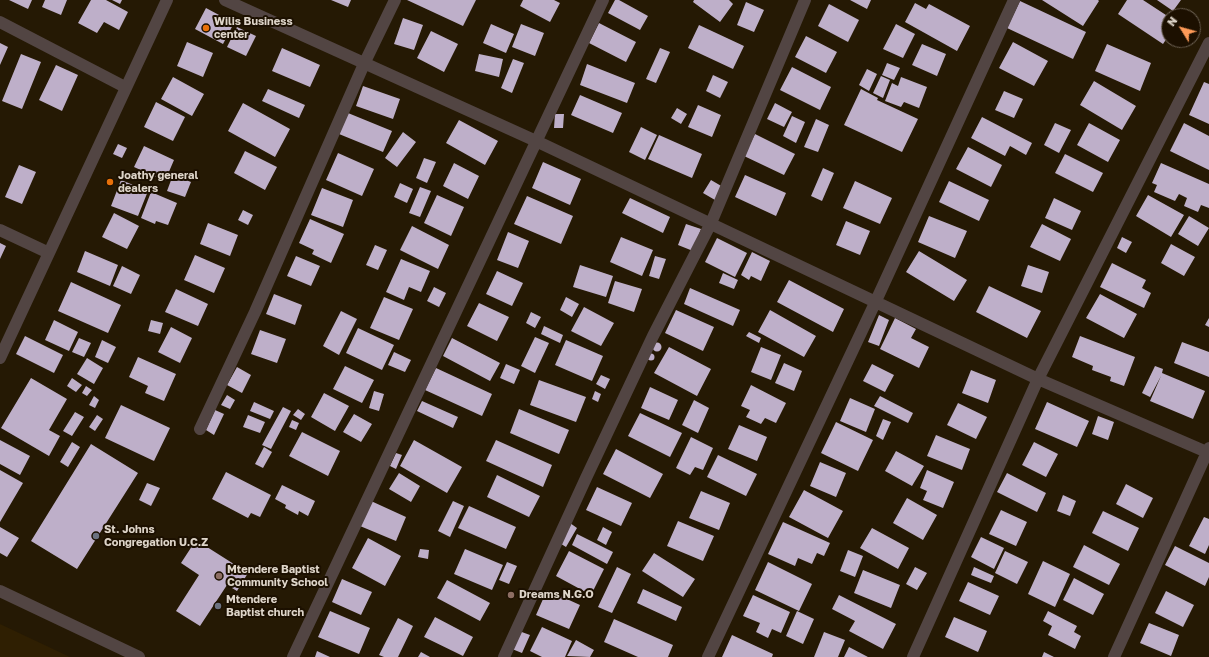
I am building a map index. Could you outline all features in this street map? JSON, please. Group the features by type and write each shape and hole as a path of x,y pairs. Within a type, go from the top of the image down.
{"street":[{"path":"0,358 125,87 167,0"},
{"path":"225,0 536,141 1038,379 1208,451 1114,657"},
{"path":"200,429 255,312 364,64 395,0"},
{"path":"292,657 603,0"},
{"path":"504,657 599,450 711,223 804,0"},
{"path":"708,657 875,303 1014,0"},
{"path":"0,22 125,87"},
{"path":"913,657 1038,379 1209,43"},
{"path":"0,230 49,253"},
{"path":"0,591 139,657"}],"shaded area":[{"path":"0,624 70,657 0,657"}],"building":[{"path":"9,0 32,0 28,9"},
{"path":"45,0 67,0 61,15 42,7"},
{"path":"91,0 106,0 128,12 119,30 104,22 97,33 78,23"},
{"path":"112,0 122,0 120,4"},
{"path":"331,0 351,0 348,7"},
{"path":"407,0 476,0 463,26"},
{"path":"523,0 554,0 560,3 550,22 520,6"},
{"path":"615,0 619,0 648,16 640,30 608,13"},
{"path":"694,0 729,0 733,4 720,22 693,2"},
{"path":"850,0 871,0 867,9"},
{"path":"1042,0 1098,0 1099,1 1083,26"},
{"path":"1127,0 1143,0 1161,12 1161,43 1118,14"},
{"path":"1157,0 1181,0 1175,8 1169,8"},
{"path":"1020,1 1086,32 1073,59 1007,28"},
{"path":"746,2 764,10 754,32 737,25"},
{"path":"915,3 926,9 929,4 970,26 957,51 905,22"},
{"path":"829,4 859,20 848,42 818,26"},
{"path":"206,8 234,23 223,44 195,29"},
{"path":"403,18 423,25 414,50 394,44"},
{"path":"599,23 636,42 626,62 589,43"},
{"path":"491,24 514,34 506,53 483,43"},
{"path":"521,24 544,33 535,56 512,47"},
{"path":"896,24 915,34 903,58 883,49"},
{"path":"699,25 744,46 733,69 688,48"},
{"path":"237,27 256,36 246,56 227,47"},
{"path":"431,31 458,44 444,72 417,58"},
{"path":"806,36 837,52 826,73 795,57"},
{"path":"187,42 213,53 203,77 177,66"},
{"path":"1013,42 1048,61 1034,86 999,68"},
{"path":"0,43 8,47 0,65"},
{"path":"922,44 946,54 937,76 912,65"},
{"path":"1107,44 1151,63 1140,91 1095,71"},
{"path":"282,48 320,65 310,87 272,71"},
{"path":"660,48 670,52 656,83 646,79"},
{"path":"21,54 41,62 22,109 2,101"},
{"path":"479,54 503,59 499,77 475,71"},
{"path":"513,59 524,63 512,93 501,88"},
{"path":"887,63 900,68 894,80 882,75"},
{"path":"587,64 635,83 627,103 580,85"},
{"path":"56,65 78,75 62,111 39,100"},
{"path":"792,67 831,87 820,110 780,90"},
{"path":"867,69 877,74 869,91 859,85"},
{"path":"713,75 728,82 720,98 706,91"},
{"path":"881,76 890,80 883,98 873,93"},
{"path":"173,77 204,94 192,116 161,99"},
{"path":"901,77 927,87 919,108 904,102 901,107 885,101 892,83 898,86"},
{"path":"1094,81 1136,106 1122,130 1080,105"},
{"path":"1204,82 1209,84 1209,124 1189,115"},
{"path":"363,86 400,99 393,119 356,106"},
{"path":"268,89 305,105 299,118 262,101"},
{"path":"861,89 878,98 877,100 918,119 902,152 844,125"},
{"path":"1004,91 1023,99 1014,118 995,110"},
{"path":"580,95 622,113 613,133 571,115"},
{"path":"156,102 185,117 173,141 144,127"},
{"path":"243,103 290,129 275,157 228,131"},
{"path":"775,103 792,112 784,127 767,119"},
{"path":"698,105 721,115 712,137 688,127"},
{"path":"677,108 687,114 681,124 671,118"},
{"path":"348,113 392,131 383,152 339,134"},
{"path":"555,114 564,114 563,128 554,128"},
{"path":"792,116 805,122 796,143 783,136"},
{"path":"982,117 1032,143 1026,155 1010,146 1005,156 971,138"},
{"path":"816,119 829,125 818,152 804,147"},
{"path":"459,120 498,141 485,165 446,143"},
{"path":"1055,123 1071,130 1059,153 1044,145"},
{"path":"1089,123 1120,140 1108,162 1077,145"},
{"path":"1184,123 1209,136 1209,170 1170,151"},
{"path":"641,127 657,135 645,160 629,152"},
{"path":"403,132 416,142 397,167 385,158"},
{"path":"755,134 795,154 784,175 744,156"},
{"path":"659,135 702,154 692,178 648,159"},
{"path":"118,144 127,148 122,158 113,154"},
{"path":"144,146 174,160 165,181 134,167"},
{"path":"968,147 1002,165 991,187 956,169"},
{"path":"245,151 277,167 265,190 234,173"},
{"path":"338,153 374,169 362,196 326,180"},
{"path":"1065,154 1103,173 1093,192 1055,173"},
{"path":"424,158 436,162 427,183 416,178"},
{"path":"543,162 581,179 570,205 532,188"},
{"path":"454,163 479,176 468,199 443,186"},
{"path":"1161,163 1209,184 1209,208 1201,205 1198,212 1184,206 1187,198 1179,194 1175,201 1154,192 1157,185 1152,183"},
{"path":"19,165 36,172 22,204 5,197"},
{"path":"823,168 834,173 822,201 811,196"},
{"path":"173,175 191,182 185,197 167,191"},
{"path":"745,175 786,193 776,216 735,197"},
{"path":"121,180 148,191 138,216 111,206"},
{"path":"711,180 723,187 715,200 703,193"},
{"path":"855,181 892,198 880,224 843,208"},
{"path":"949,181 989,200 979,221 939,202"},
{"path":"400,183 413,189 407,203 394,197"},
{"path":"420,187 431,191 420,217 409,213"},
{"path":"322,188 353,200 343,227 311,215"},
{"path":"151,192 177,203 168,225 156,221 155,224 141,218"},
{"path":"437,195 464,207 451,236 424,223"},
{"path":"1148,195 1184,215 1171,237 1136,216"},
{"path":"527,196 573,216 561,244 514,224"},
{"path":"630,198 670,217 663,233 622,213"},
{"path":"1054,198 1081,211 1072,230 1045,218"},
{"path":"243,210 253,215 248,225 238,220"},
{"path":"114,213 139,226 127,249 102,237"},
{"path":"929,216 967,231 955,258 918,242"},
{"path":"1189,216 1209,228 1198,246 1178,234"},
{"path":"310,219 344,234 331,263 312,254 314,250 299,243"},
{"path":"846,221 870,231 860,255 836,245"},
{"path":"208,223 238,235 230,256 200,244"},
{"path":"686,224 701,229 693,251 678,245"},
{"path":"1042,224 1071,239 1060,261 1030,247"},
{"path":"412,226 449,245 438,269 400,250"},
{"path":"508,232 529,241 518,268 497,260"},
{"path":"621,237 653,250 642,276 610,262"},
{"path":"1122,237 1132,242 1126,253 1117,248"},
{"path":"717,238 747,253 735,277 705,262"},
{"path":"0,243 6,246 0,259"},
{"path":"1171,244 1195,257 1184,276 1161,263"},
{"path":"375,245 387,250 378,270 366,265"},
{"path":"85,251 118,265 110,286 77,272"},
{"path":"919,251 967,280 954,301 906,272"},
{"path":"752,252 770,261 761,281 751,276 749,280 741,275"},
{"path":"195,255 225,268 214,293 184,280"},
{"path":"296,256 320,266 311,286 287,276"},
{"path":"655,256 666,259 659,279 649,276"},
{"path":"401,259 430,271 421,292 409,287 404,300 386,292"},
{"path":"1112,263 1146,280 1142,288 1151,293 1144,308 1100,287"},
{"path":"580,265 613,276 606,297 573,287"},
{"path":"1028,265 1049,272 1042,293 1021,286"},
{"path":"122,266 140,275 131,294 113,286"},
{"path":"497,271 523,283 512,306 486,294"},
{"path":"723,273 738,280 734,289 719,283"},
{"path":"789,280 844,309 833,332 777,302"},
{"path":"615,281 642,289 634,312 608,303"},
{"path":"71,282 121,305 108,333 58,311"},
{"path":"989,286 1041,311 1027,338 976,312"},
{"path":"434,287 446,293 439,307 427,301"},
{"path":"690,288 740,310 733,326 684,304"},
{"path":"176,289 208,304 198,326 165,312"},
{"path":"274,294 302,305 295,325 266,314"},
{"path":"1100,294 1137,314 1124,338 1086,318"},
{"path":"384,297 413,309 399,340 370,328"},
{"path":"566,297 579,304 572,317 560,310"},
{"path":"479,303 509,317 497,341 467,326"},
{"path":"584,307 614,323 601,346 571,331"},
{"path":"676,310 714,327 703,351 665,333"},
{"path":"770,310 816,336 804,357 758,332"},
{"path":"341,311 357,319 339,355 323,346"},
{"path":"531,312 541,317 535,328 526,323"},
{"path":"879,315 889,320 879,346 868,342"},
{"path":"895,318 916,329 911,338 929,347 919,368 880,349"},
{"path":"1209,318 1209,327 1205,325"},
{"path":"54,320 78,332 69,351 45,340"},
{"path":"151,320 163,323 160,334 148,331"},
{"path":"544,326 563,335 560,343 541,334"},
{"path":"171,327 192,338 180,363 158,352"},
{"path":"358,328 394,345 382,370 346,353"},
{"path":"260,330 286,339 277,363 251,354"},
{"path":"749,332 761,338 759,343 746,336"},
{"path":"25,336 63,355 54,373 16,354"},
{"path":"1080,336 1135,357 1124,386 1110,381 1111,377 1092,370 1093,366 1072,357"},
{"path":"535,337 549,343 535,373 521,366"},
{"path":"79,338 91,343 84,357 72,352"},
{"path":"452,338 500,363 490,381 443,356"},
{"path":"102,340 116,347 108,363 95,357"},
{"path":"566,340 603,356 592,381 555,365"},
{"path":"1182,342 1209,352 1209,377 1174,363"},
{"path":"655,343 659,343 661,347 659,351 655,351 653,349 653,345"},
{"path":"669,347 711,369 697,396 654,373"},
{"path":"761,347 781,355 771,380 751,372"},
{"path":"394,352 411,360 405,372 388,365"},
{"path":"651,354 654,357 651,360 648,357"},
{"path":"138,357 176,374 164,401 145,393 148,386 129,377"},
{"path":"87,358 103,368 94,384 77,374"},
{"path":"784,363 802,371 794,391 775,383"},
{"path":"506,364 520,370 514,384 500,378"},
{"path":"872,364 894,375 885,392 863,381"},
{"path":"345,366 374,380 362,403 333,389"},
{"path":"1155,366 1163,369 1162,373 1205,391 1193,419 1150,401 1161,376 1150,397 1142,393"},
{"path":"237,367 251,375 242,393 227,385"},
{"path":"436,368 492,394 482,416 425,390"},
{"path":"971,370 996,380 988,403 962,393"},
{"path":"601,375 610,379 605,389 596,384"},
{"path":"31,378 67,399 49,430 60,436 49,456 1,428"},
{"path":"72,378 82,385 76,392 67,386"},
{"path":"539,380 586,397 576,422 530,405"},
{"path":"751,385 786,403 776,423 765,418 761,424 746,417 750,410 741,406"},
{"path":"86,386 92,390 87,396 82,393"},
{"path":"650,387 678,400 669,420 641,408"},
{"path":"374,391 384,394 379,411 369,408"},
{"path":"595,391 601,394 598,402 592,399"},
{"path":"324,393 349,406 335,431 311,417"},
{"path":"227,395 235,400 230,409 221,405"},
{"path":"94,396 99,400 95,408 89,405"},
{"path":"880,396 913,413 908,423 874,406"},
{"path":"850,398 875,409 866,432 840,421"},
{"path":"694,400 709,408 698,433 682,425"},
{"path":"422,401 458,417 453,428 417,411"},
{"path":"254,402 274,411 270,419 250,411"},
{"path":"1047,402 1089,421 1077,447 1035,429"},
{"path":"958,403 987,417 976,439 947,425"},
{"path":"121,405 170,428 154,461 105,438"},
{"path":"283,407 291,411 271,449 262,445"},
{"path":"298,409 305,414 301,420 293,415"},
{"path":"519,409 569,430 559,454 510,433"},
{"path":"215,410 224,414 214,435 206,430"},
{"path":"75,412 84,417 72,436 63,431"},
{"path":"640,413 682,433 670,457 628,436"},
{"path":"354,414 372,424 361,442 343,432"},
{"path":"97,415 103,419 95,431 89,427"},
{"path":"248,415 265,422 260,433 243,427"},
{"path":"1098,416 1114,422 1108,440 1092,434"},
{"path":"883,419 891,422 883,440 876,436"},
{"path":"292,420 299,423 296,430 289,427"},
{"path":"836,422 873,440 858,471 821,453"},
{"path":"739,425 767,437 757,461 728,449"},
{"path":"302,432 340,451 328,476 289,456"},
{"path":"936,435 970,449 962,470 927,456"},
{"path":"691,437 713,448 703,470 695,467 690,475 676,468"},
{"path":"0,440 30,456 20,475 0,464"},
{"path":"414,440 462,467 447,493 400,466"},
{"path":"496,440 552,465 543,487 486,461"},
{"path":"72,442 80,447 68,467 60,462"},
{"path":"1034,442 1058,454 1046,477 1022,465"},
{"path":"91,444 138,473 77,569 31,541"},
{"path":"264,447 272,452 263,468 255,464"},
{"path":"616,449 663,474 650,498 603,474"},
{"path":"896,451 924,466 912,486 885,471"},
{"path":"396,453 402,455 396,469 390,466"},
{"path":"718,455 757,474 746,496 707,477"},
{"path":"820,462 846,473 836,497 810,486"},
{"path":"0,470 23,483 0,522"},
{"path":"927,470 954,482 943,508 923,500 927,491 920,488"},
{"path":"226,472 271,495 260,517 251,513 248,518 212,499"},
{"path":"399,473 420,486 411,502 389,489"},
{"path":"1007,473 1046,493 1037,512 997,492"},
{"path":"497,475 540,496 529,517 487,497"},
{"path":"147,483 160,488 151,506 139,500"},
{"path":"1126,484 1153,498 1143,518 1116,504"},
{"path":"282,485 315,501 308,516 299,511 298,515 285,508 286,505 275,499"},
{"path":"597,487 632,503 621,526 586,510"},
{"path":"804,490 843,511 828,538 789,517"},
{"path":"701,491 730,503 719,530 689,518"},
{"path":"1063,495 1076,501 1070,516 1057,511"},
{"path":"907,498 937,515 923,540 893,523"},
{"path":"371,501 406,517 396,541 360,526"},
{"path":"453,501 464,506 450,537 438,531"},
{"path":"469,506 516,527 506,549 458,528"},
{"path":"1001,510 1027,522 1016,546 989,534"},
{"path":"1103,511 1139,528 1128,551 1092,533"},
{"path":"1204,517 1209,519 1209,545 1205,554 1189,546"},
{"path":"678,521 714,536 703,561 667,546"},
{"path":"783,522 830,543 824,556 817,553 812,564 798,558 795,566 768,554"},
{"path":"570,523 577,528 566,547 558,542"},
{"path":"0,527 19,538 7,557 0,553"},
{"path":"603,527 612,532 606,545 597,540"},
{"path":"872,528 909,548 898,569 860,548"},
{"path":"577,534 613,552 607,564 572,545"},
{"path":"981,537 1004,548 994,569 971,557"},
{"path":"368,538 401,556 385,586 352,568"},
{"path":"196,540 248,573 237,591 227,585 200,626 176,611 199,575 181,563"},
{"path":"1084,545 1120,564 1109,585 1073,567"},
{"path":"1175,546 1209,563 1209,577 1205,586 1165,565"},
{"path":"420,549 429,550 428,559 418,557"},
{"path":"465,549 503,565 492,590 454,574"},
{"path":"848,550 863,556 855,577 840,571"},
{"path":"569,551 604,569 591,595 556,576"},
{"path":"1005,551 1028,562 1017,584 995,573"},
{"path":"654,553 695,579 683,597 642,571"},
{"path":"1043,561 1070,574 1055,607 1028,594"},
{"path":"507,562 517,566 509,584 499,580"},
{"path":"768,562 812,584 799,611 755,590"},
{"path":"617,567 631,574 612,613 598,607"},
{"path":"915,567 927,573 917,590 906,584"},
{"path":"974,567 994,576 991,583 971,575"},
{"path":"863,570 900,585 891,608 854,593"},
{"path":"1074,578 1104,594 1093,615 1063,600"},
{"path":"342,579 372,592 361,615 332,602"},
{"path":"447,580 490,603 480,621 437,598"},
{"path":"968,582 999,596 990,615 959,601"},
{"path":"643,589 682,607 676,621 637,603"},
{"path":"547,590 580,605 569,629 536,615"},
{"path":"1166,591 1194,605 1183,627 1155,613"},
{"path":"753,595 790,612 781,633 772,629 768,638 756,632 760,623 743,616"},
{"path":"839,595 896,624 883,649 849,631 855,621 832,609"},
{"path":"330,611 370,628 359,654 318,637"},
{"path":"797,611 814,619 803,644 786,636"},
{"path":"1048,611 1077,626 1074,632 1081,636 1075,649 1048,635 1052,626 1043,621"},
{"path":"435,617 473,637 463,656 424,637"},
{"path":"954,617 987,631 978,652 945,637"},
{"path":"398,618 413,626 398,657 384,657 379,655"},
{"path":"614,619 673,645 668,657 638,657 604,642"},
{"path":"1149,623 1179,635 1171,656 1140,643"},
{"path":"542,627 572,641 565,657 542,657 530,651"},
{"path":"519,631 530,635 522,653 512,649"},
{"path":"824,632 845,640 838,657 814,657"},
{"path":"732,635 773,654 772,657 722,657"},
{"path":"576,640 594,650 590,657 567,656"},
{"path":"849,647 868,657 844,657"},
{"path":"317,651 330,657 315,657"},
{"path":"421,652 430,657 418,657"},
{"path":"1044,652 1054,657 1042,657"}],"place":[{"name":"Wilis Business center","path":"206,28"},
{"name":"Joathy general dealers","path":"110,182"},
{"name":"St. Johns Congregation U.C.Z","path":"96,536"},
{"name":"Mtendere Baptist Community School","path":"219,576"},
{"name":"Dreams N.G.O","path":"511,595"},
{"name":"Mtendere Baptist church","path":"218,606"}]}
